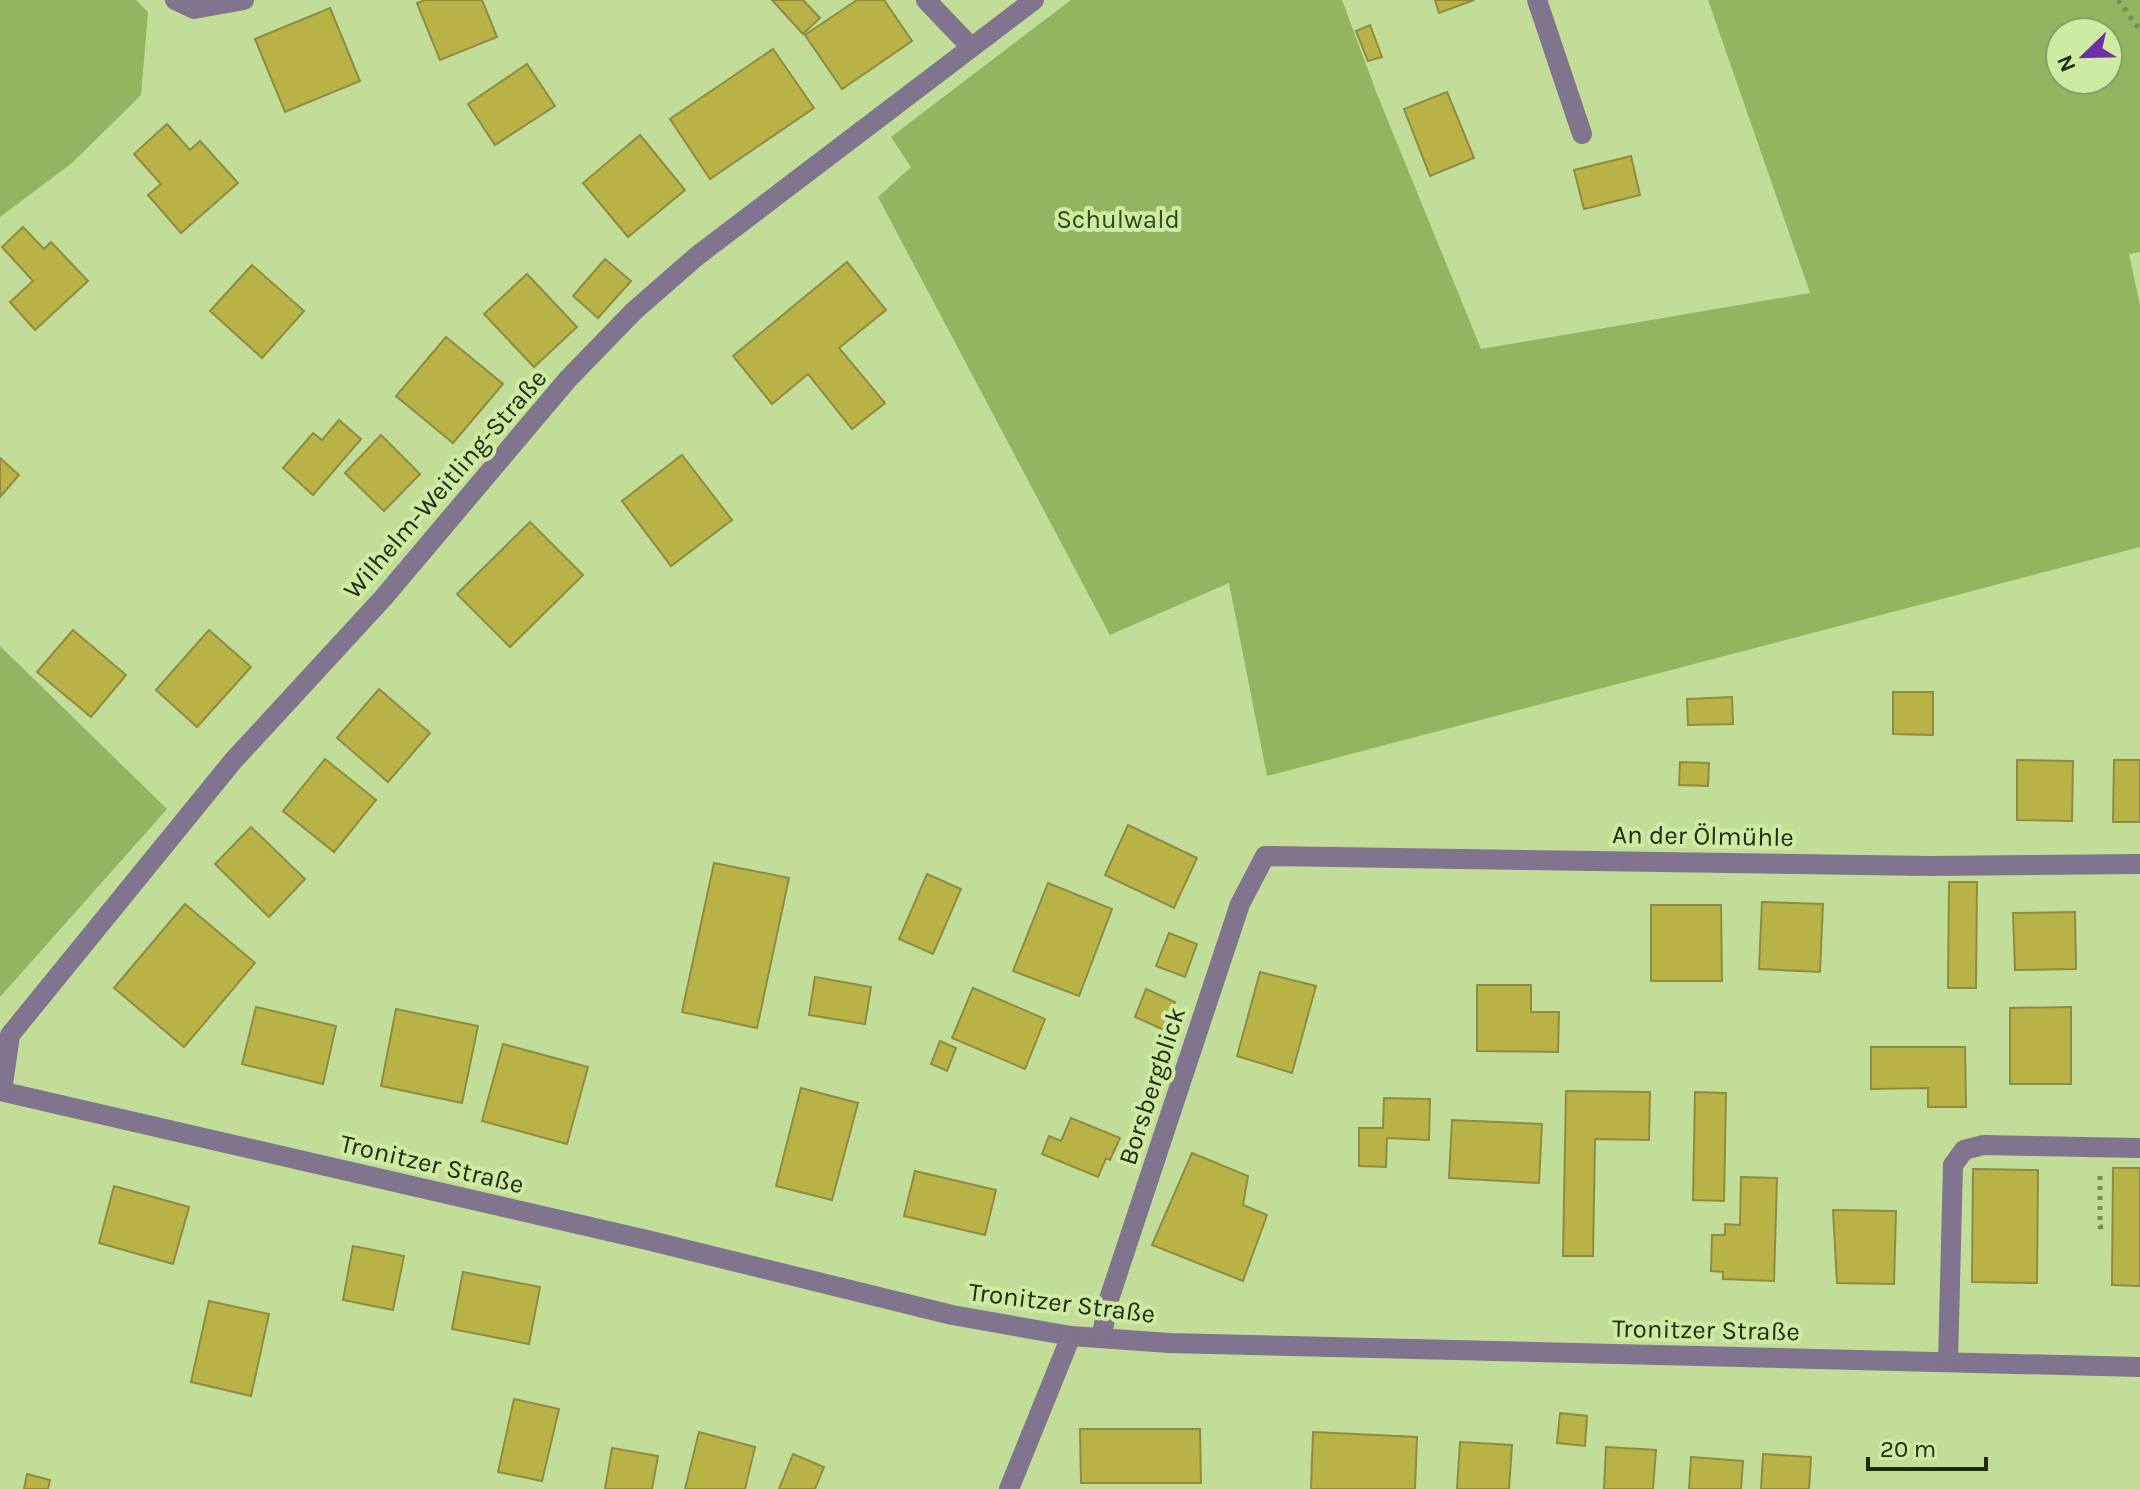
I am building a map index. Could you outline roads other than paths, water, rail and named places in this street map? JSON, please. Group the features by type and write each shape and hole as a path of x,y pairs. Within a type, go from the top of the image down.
{"street":[{"path":"175,0 194,9 244,0"},
{"path":"926,0 971,47"},
{"name":"Wilhelm-Weitling-Straße","path":"1,1091 10,1035 233,761 384,597 568,379 634,311 697,256 1034,0"},
{"path":"1537,0 1582,134"},
{"name":"An der Ölmühle","path":"1265,856 1930,866 2140,864"},
{"name":"Borsbergblick","path":"1101,1338 1110,1296 1240,904 1265,856"},
{"name":"Tronitzer Straße","path":"1,1091 632,1237 952,1315 1071,1336 1169,1343 2140,1367"},
{"path":"1948,1362 1953,1165 1964,1150 1983,1145 2140,1148"},
{"path":"1009,1489 1071,1336"}],"park label":[{"name":"Schulwald","path":"1118,219"}]}
